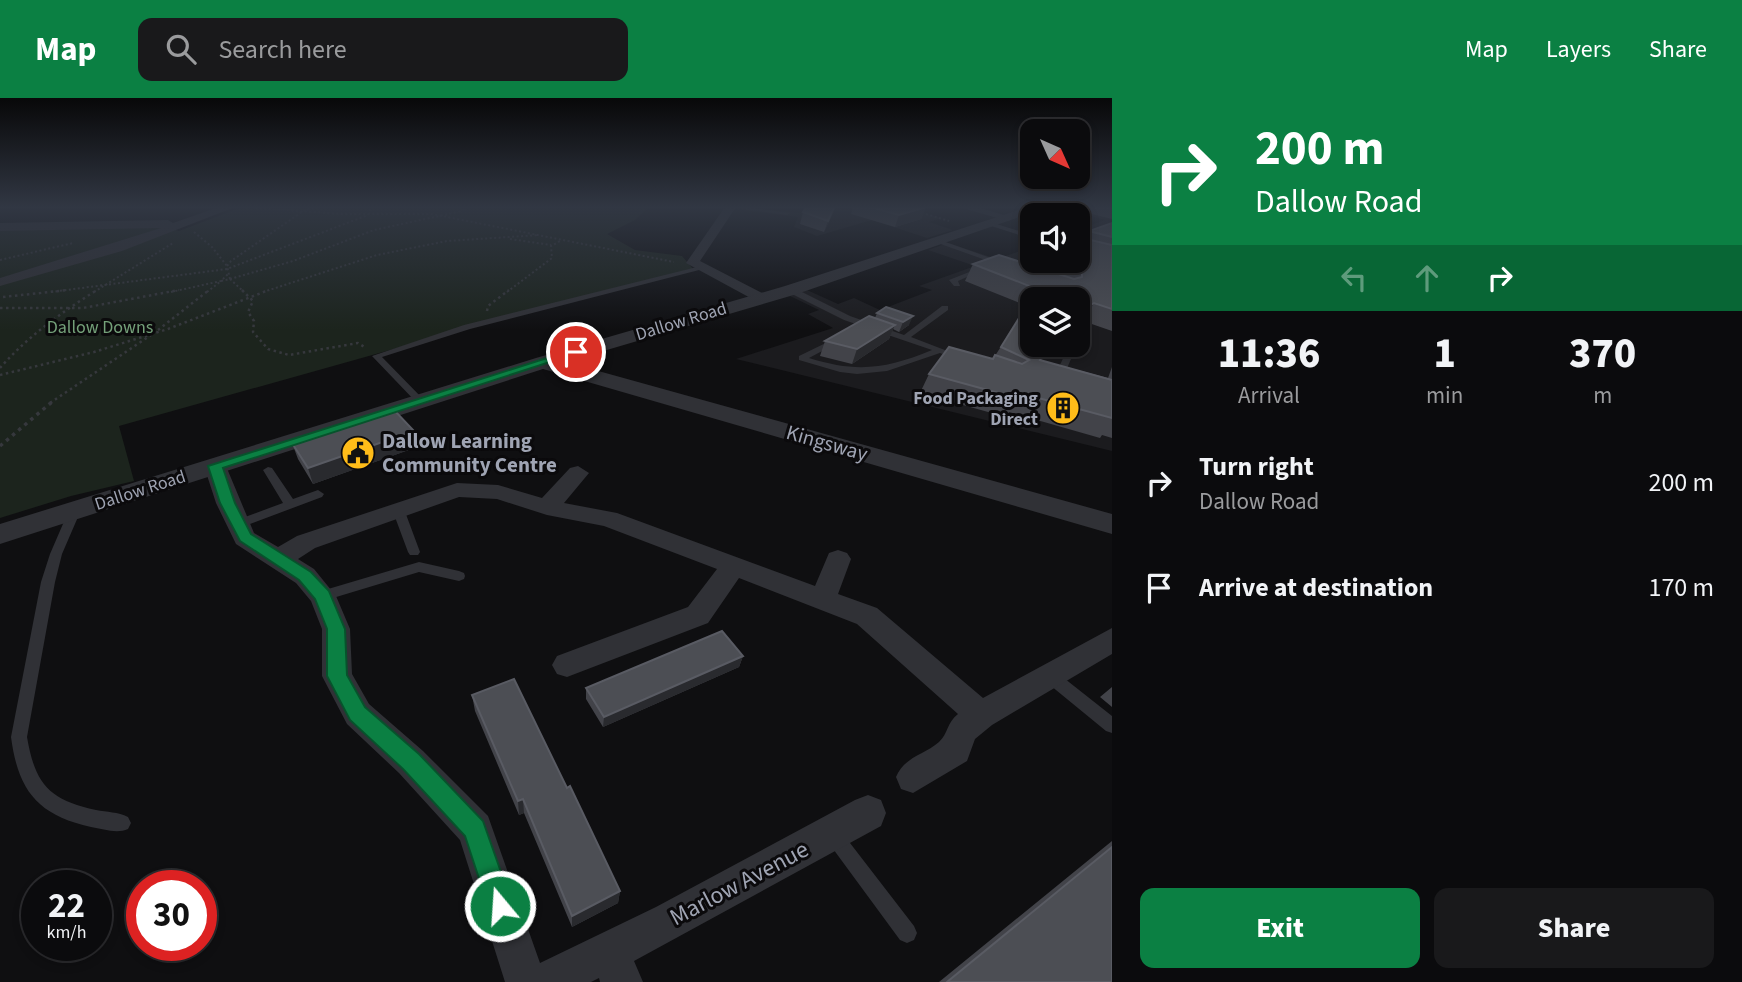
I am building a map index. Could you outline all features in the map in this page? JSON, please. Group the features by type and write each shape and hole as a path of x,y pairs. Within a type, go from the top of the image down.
{"street":[{"path":"0,282 127,248"},
{"path":"699,248 692,258 697,265 761,298"},
{"name":"Dallow Road","path":"0,534 543,362 791,290 911,248"},
{"name":"Kingsway","path":"543,362 1112,524"},
{"path":"215,466 245,538 305,576 323,596 336,629 337,676 358,713 411,762 475,829 526,982"},
{"path":"547,507 578,473"},
{"path":"277,560 306,542 457,490 498,492 547,507 609,519 867,616 981,715"},
{"path":"823,599 838,559"},
{"path":"567,665 698,615 734,565"},
{"path":"913,777 955,750 961,730 981,715 1112,640"},
{"name":"Marlow Avenue","path":"547,982 615,967 831,833 868,813"}],"lane":[{"path":"957,284 953,280 1000,263 965,248"},
{"path":"1014,263 1020,261"},
{"path":"420,401 376,356 697,265"},
{"path":"991,266 1004,270"},
{"path":"791,290 864,324 963,358"},
{"path":"905,338 946,308"},
{"path":"854,330 864,324"},
{"path":"844,336 802,358 829,368 872,372 895,369 940,350"},
{"path":"1068,357 1060,374 1073,377"},
{"path":"268,470 290,504"},
{"path":"238,524 318,494"},
{"path":"398,509 414,552"},
{"path":"75,510 56,554 48,582 19,737 20,755 30,780 51,806 82,817 122,823"},
{"path":"323,596 419,567 459,576"},
{"path":"1050,676 1112,726"},
{"path":"831,833 907,933"}],"path":[{"path":"0,368 65,311 159,248"},
{"path":"213,248 227,268 230,279 253,301 248,312 254,321 253,332 276,353 289,355 358,343"},
{"path":"227,268 253,248"},
{"path":"2,297 99,287 227,268 280,248"},
{"path":"0,308 29,312 65,311 132,301 230,279 326,248"},
{"path":"0,375 94,352 249,296 377,254 408,248"},
{"path":"483,324 488,306 552,258 553,248"},
{"path":"605,248 697,265"},
{"path":"0,256 16,255"},
{"path":"0,446 48,404 115,362 228,274"}],"shaded area":[{"path":"964,248 997,259 1020,251 1020,273 1090,273 1090,248 1112,248 1112,451 736,359 833,328 808,314 819,310 790,296 807,290 838,304 854,298 880,310 932,290 919,286 975,266 928,250"}],"green space":[{"name":"Dallow Downs","path":"0,248 632,248 682,256 694,270 504,318 119,426 134,481 71,496 0,518"}],"building":[{"path":"1090,248 1112,248 1112,309 1094,303 1090,305 1090,287 1032,287 973,264 999,255 1020,262 1020,273 1055,273 1074,279 1082,277 1082,273 1090,273"},
{"path":"886,307 913,316 903,322 877,313"},
{"path":"869,316 895,325 857,349 825,341"},
{"path":"1020,316 1020,356 1001,347"},
{"path":"949,347 993,359 995,355 1022,364 1029,360 1023,357 1042,357 1040,360 1112,380 1112,418 1020,393 1017,398 929,374"},
{"path":"394,410 414,431 308,468 292,443"},
{"path":"722,631 743,656 604,717 586,688"},
{"path":"514,679 567,788 570,786 620,891 572,916 523,799 518,801 472,695"},
{"path":"1112,847 1112,982 947,982"}],"place":[{"name":"Food Packaging Direct","path":"1063,408"},
{"name":"Dallow Learning Community Centre","path":"358,453"}],"route":[{"path":"500,906 475,829 411,762 358,713 337,676 336,629 323,596 305,576 245,538 228,503 215,466 576,352"}]}
